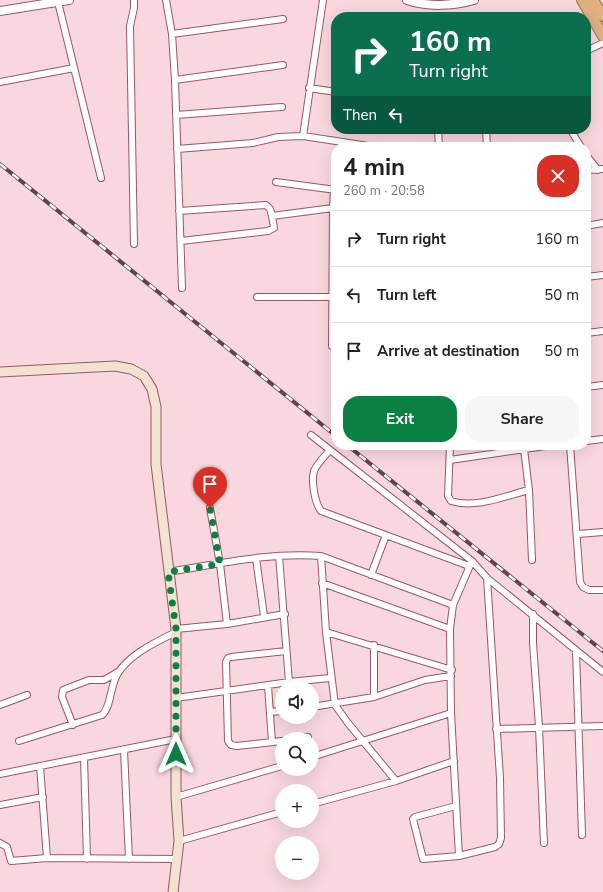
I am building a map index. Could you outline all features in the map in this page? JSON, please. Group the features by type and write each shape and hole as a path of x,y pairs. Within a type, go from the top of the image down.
{"highway":[{"path":"582,0 589,12"},
{"path":"593,0 603,16"},
{"path":"591,15 603,36"}],"main road":[{"path":"0,372 115,366 132,369 144,376 152,389 156,407 156,464 176,630 176,797 178,841 173,892"}],"street":[{"path":"0,11 69,0"},
{"path":"134,0 134,8 130,26 134,244"},
{"path":"166,0 172,34 175,80 182,288"},
{"path":"303,136 323,0"},
{"path":"407,0 423,5 462,4 474,0"},
{"path":"58,2 101,178"},
{"path":"172,34 283,19"},
{"path":"591,49 603,43"},
{"path":"175,80 283,65"},
{"path":"0,82 74,68"},
{"path":"309,88 331,91"},
{"path":"176,115 282,107"},
{"path":"177,149 253,143 278,138 303,136 342,142"},
{"path":"591,160 600,169"},
{"path":"276,182 331,189"},
{"path":"179,212 266,205 270,209 274,228 268,231 181,241"},
{"path":"272,216 331,208"},
{"path":"591,225 603,223"},
{"path":"591,276 603,275"},
{"path":"257,297 331,297"},
{"path":"591,332 603,331"},
{"path":"591,386 603,385"},
{"path":"310,435 603,672"},
{"path":"591,440 603,439"},
{"path":"450,450 448,496 451,501 460,504 473,503 529,490"},
{"path":"450,460 516,450"},
{"path":"524,450 529,490 532,560"},
{"path":"570,450 578,534 580,582 583,587 589,590 603,590"},
{"path":"329,451 314,471 317,506 321,511 386,535 470,563"},
{"path":"210,508 220,564 227,624"},
{"path":"578,534 603,532"},
{"path":"371,575 386,535"},
{"path":"168,572 256,558 298,554 321,556 453,605"},
{"path":"279,556 285,614 289,680"},
{"path":"321,556 330,678 335,705 396,781"},
{"path":"256,558 264,616"},
{"path":"459,856 451,713 450,630 453,605 470,563"},
{"path":"456,806 415,817 413,819 423,859 459,856 495,847 499,844 501,838 487,578"},
{"path":"322,583 450,630"},
{"path":"19,742 102,715 106,712 111,687 118,672 127,661 176,630 227,624 264,616 285,614"},
{"path":"533,614 533,643 539,727 544,843"},
{"path":"326,632 374,645 451,673"},
{"path":"374,645 374,697"},
{"path":"576,650 582,836"},
{"path":"275,742 237,746 231,745 228,741 226,662 228,658 286,651"},
{"path":"73,725 62,697 63,690 89,680 104,680 118,672"},
{"path":"319,706 335,705 374,697 451,673"},
{"path":"310,680 330,678"},
{"path":"176,698 275,685"},
{"path":"268,686 272,742"},
{"path":"0,705 27,695"},
{"path":"270,712 275,711"},
{"path":"319,755 364,742 451,713"},
{"path":"496,729 603,726"},
{"path":"0,774 176,739"},
{"path":"124,750 129,859"},
{"path":"84,758 87,859"},
{"path":"319,802 396,781 454,761"},
{"path":"40,766 47,858"},
{"path":"176,797 275,768"},
{"path":"0,805 43,797"},
{"path":"178,841 275,814"},
{"path":"0,843 7,847 11,861 47,858 176,859"}],"railway":[{"path":"0,164 331,432"},
{"path":"353,450 603,651"}],"route":[{"path":"176,754 176,629 168,572 220,564 210,508"}]}
